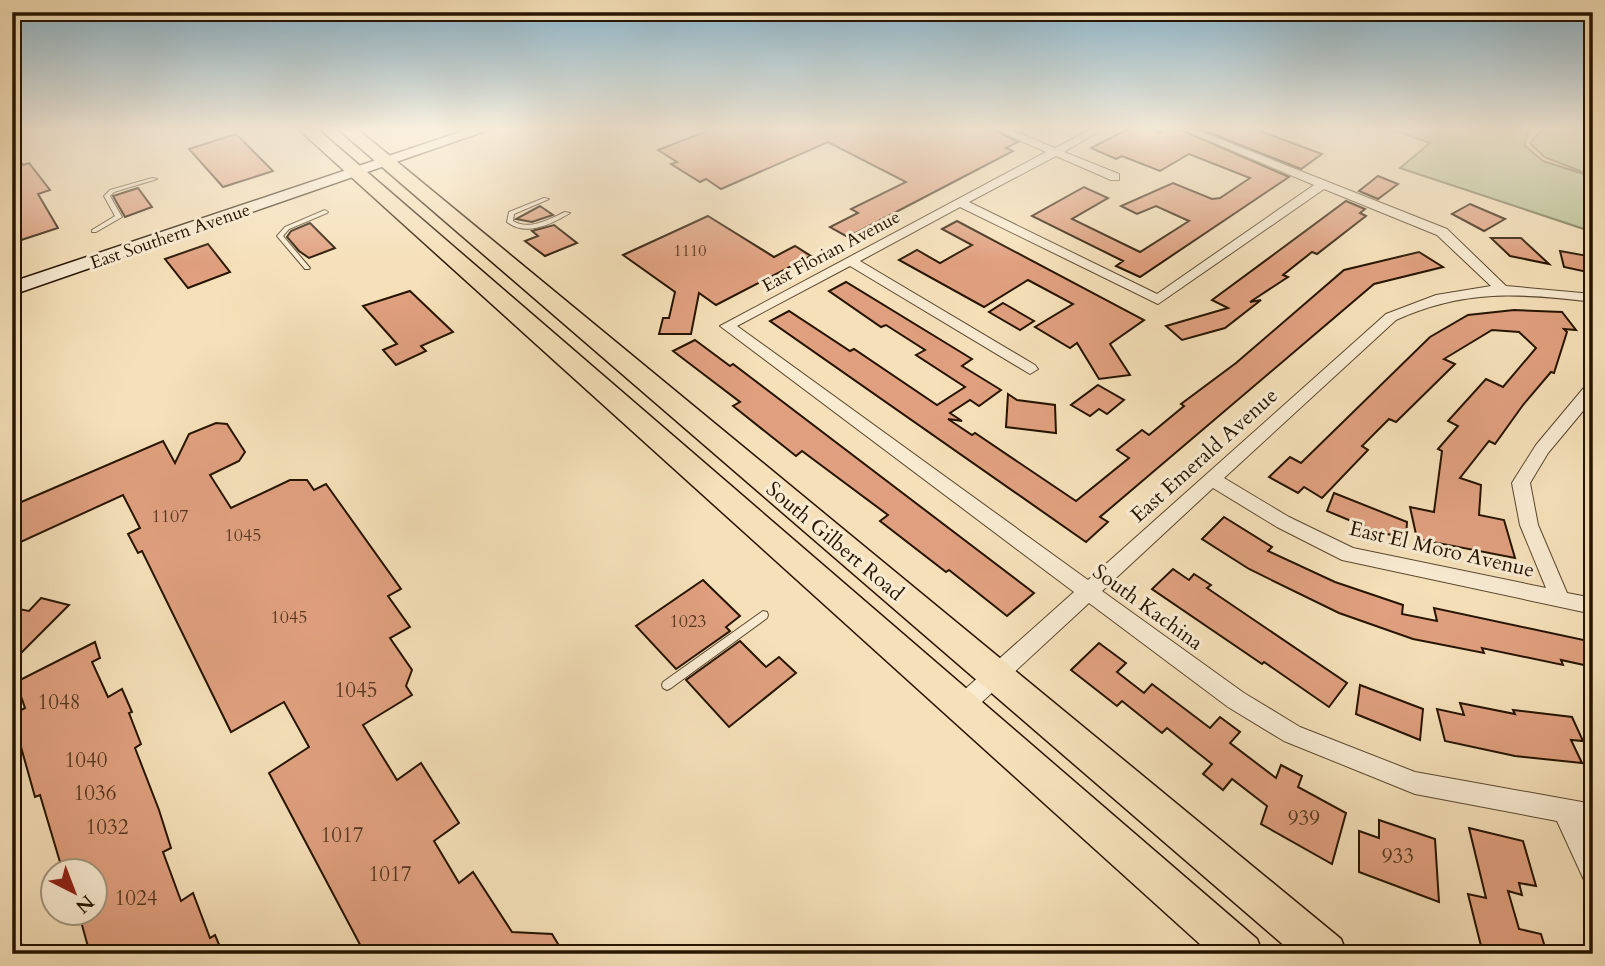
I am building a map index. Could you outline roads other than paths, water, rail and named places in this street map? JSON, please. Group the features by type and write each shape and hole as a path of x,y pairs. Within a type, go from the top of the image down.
{"main road":[{"name":"East Southern Avenue","path":"12,289 357,173"},
{"name":"South Gilbert Road","path":"357,173 1242,954"},
{"name":"South Gilbert Road","path":"400,173 1326,954"},
{"path":"549,343 577,323"}],"street":[{"name":"East Florian Avenue","path":"727,326 1014,173"},
{"path":"1105,173 1115,177"},
{"path":"1300,173 1442,232 1501,289"},
{"path":"959,202 1158,300 1325,183"},
{"path":"850,260 1030,369"},
{"name":"East Emerald Avenue","path":"962,706 1391,317 1440,296 1501,289 1593,298"},
{"name":"South Kachina","path":"727,326 1236,700 1292,734 1415,783 1593,816"},
{"path":"1561,600 1525,514 1521,482 1535,459 1593,388"},
{"name":"East El Moro Avenue","path":"1213,480 1283,522 1349,555 1593,606"},
{"path":"1565,811 1593,871"}],"lane":[{"path":"94,231 119,217 107,196 112,191 154,179"},
{"path":"546,199 511,213 510,222 519,228 529,228 567,213"},
{"path":"307,268 279,236 287,228 325,212"},
{"path":"667,685 763,615"}]}
